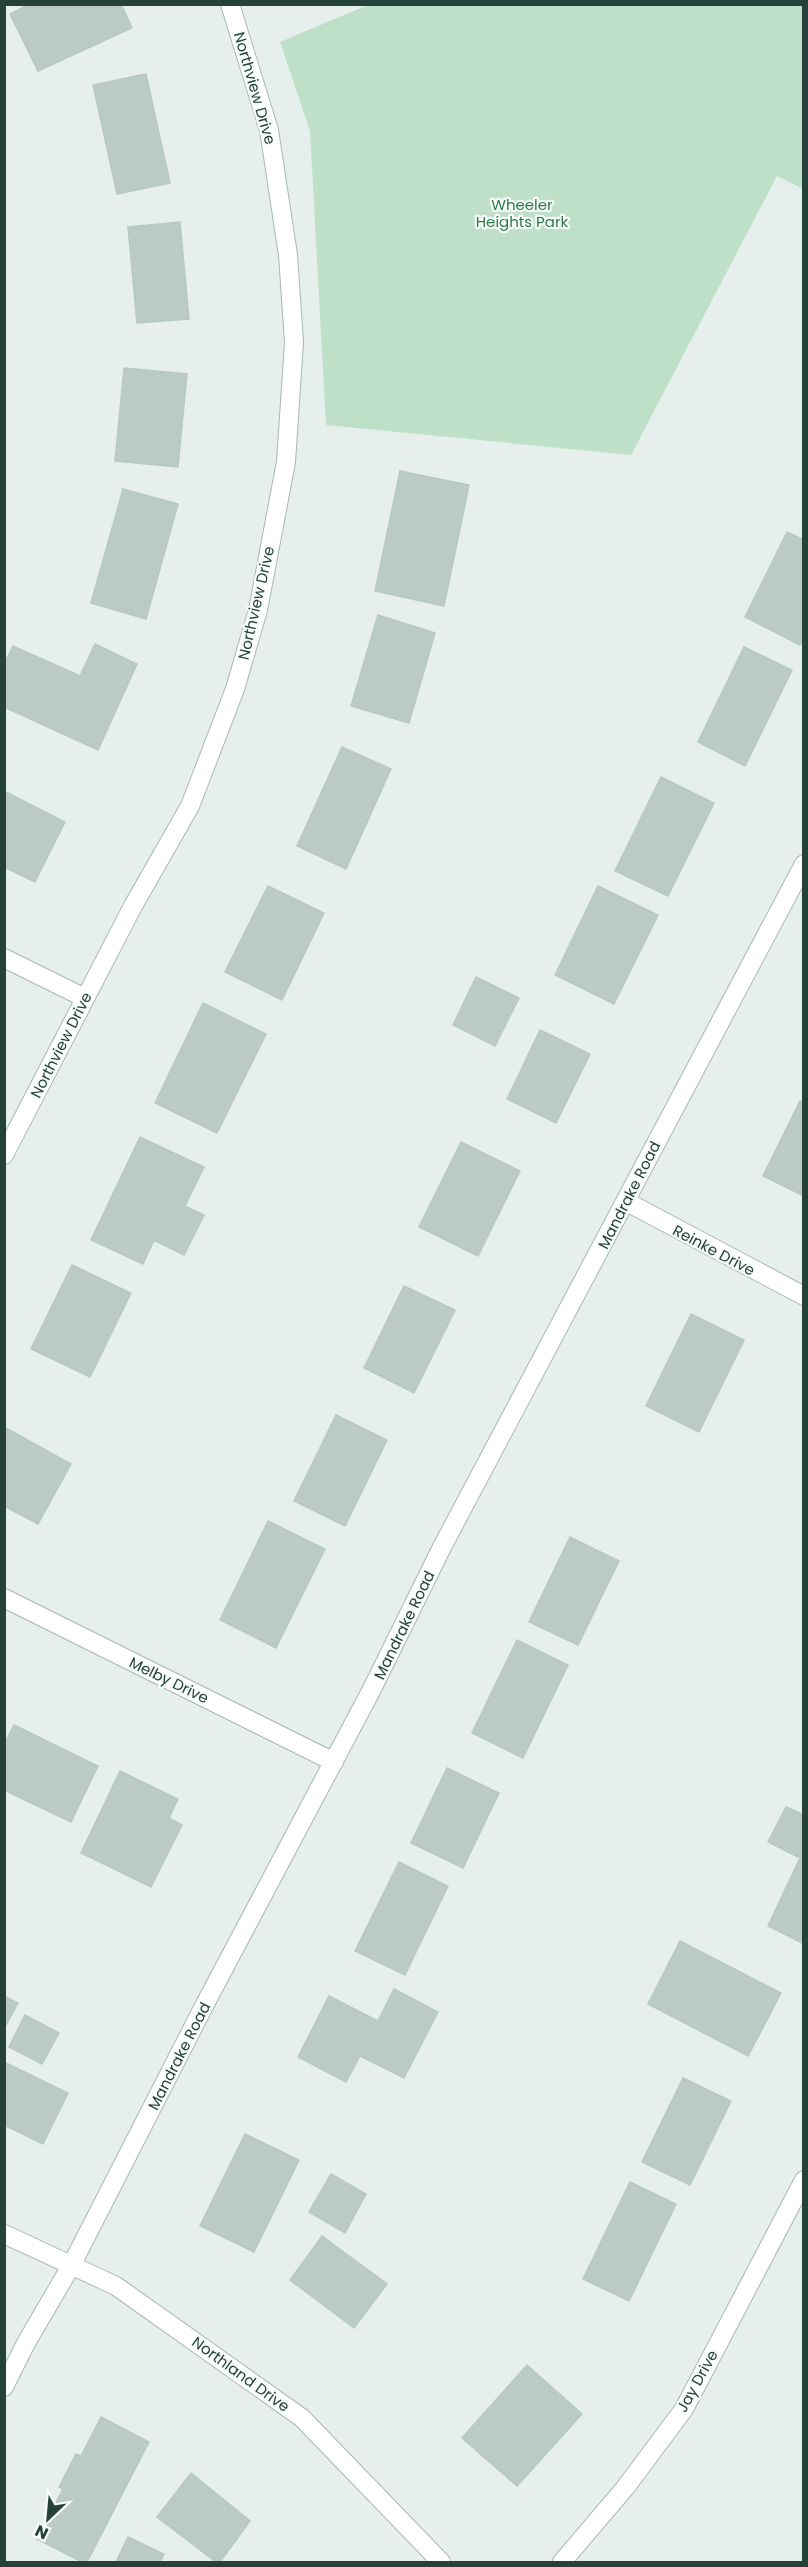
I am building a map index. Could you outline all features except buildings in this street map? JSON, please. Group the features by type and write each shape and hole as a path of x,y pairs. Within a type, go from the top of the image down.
{"street":[{"name":"Northview Drive","path":"4,1155 133,906 190,806 235,689 258,610 286,462 294,342 288,255 269,130 230,4"},
{"name":"Mandrake Road","path":"4,2386 71,2266 204,2006 334,1762 442,1547 627,1202 804,864"},
{"path":"4,958 85,998"},
{"name":"Reinke Drive","path":"627,1202 804,1296"},
{"name":"Melby Drive","path":"4,1598 334,1762"},
{"name":"Jay Drive","path":"562,2562 625,2488 684,2409 804,2180"},
{"name":"Northland Drive","path":"4,2234 116,2286 302,2418 441,2562"}],"green space":[{"name":"Wheeler Heights Park","path":"370,4 803,5 803,189 777,176 631,455 326,425 310,131 280,42"}]}
